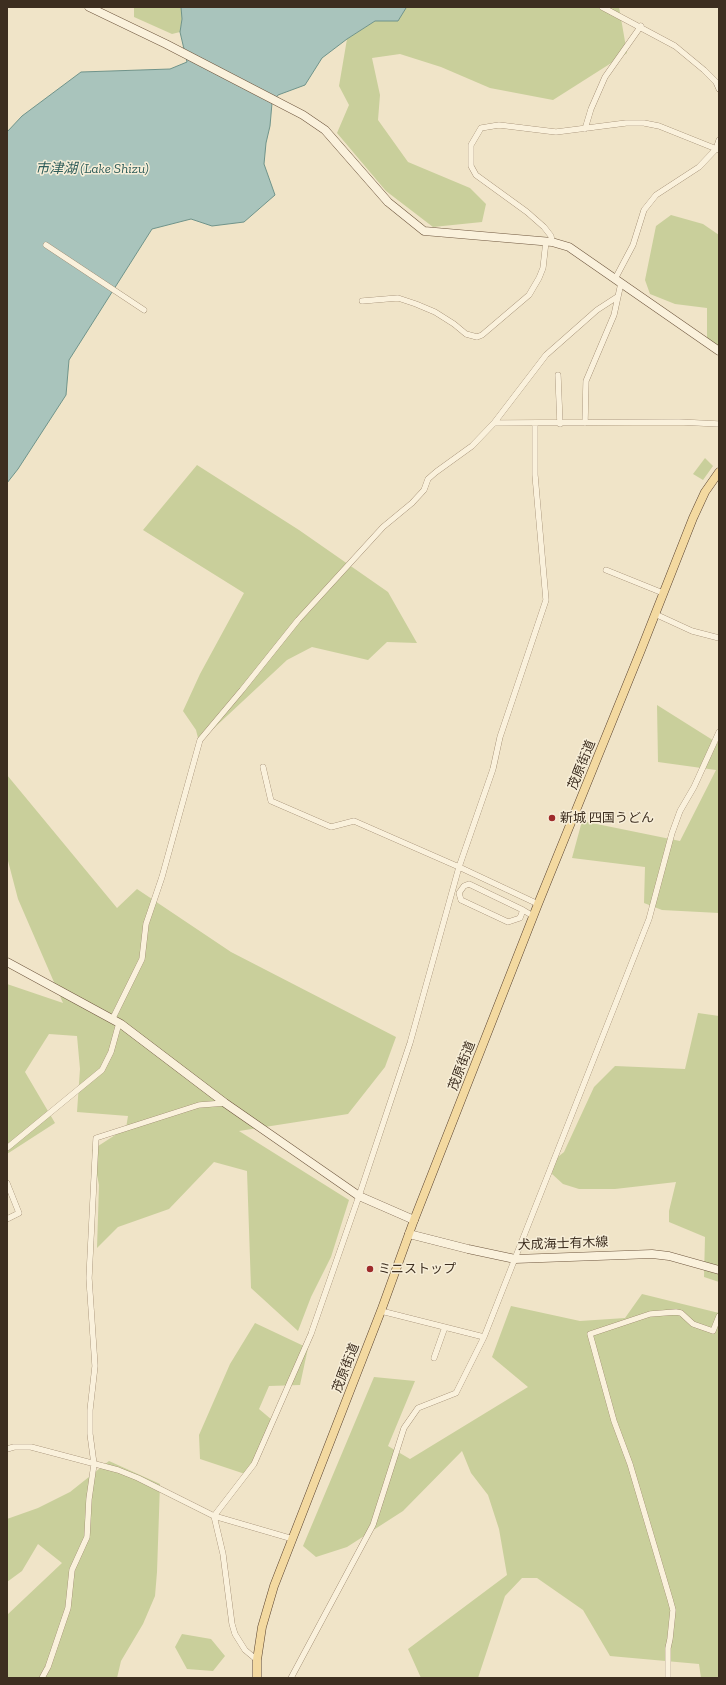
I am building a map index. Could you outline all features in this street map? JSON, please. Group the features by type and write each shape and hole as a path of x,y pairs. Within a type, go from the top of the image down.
{"main road":[{"name":"茂原街道","path":"257,1678 257,1660 266,1611 381,1311 414,1220 533,916 656,614 696,511 705,492 719,472"}],"street":[{"path":"89,7 166,44 303,115 325,130 388,202 424,231 549,241 569,247 719,351"},
{"path":"602,7 675,46 704,70 716,82 719,89"},
{"path":"584,129 605,77 640,26"},
{"path":"362,301 398,298 435,312 454,324 466,334 477,337 482,335 529,295 539,278 551,236 544,227 527,212 476,175 471,166 471,145 481,128 499,125 556,132 626,123 644,123 659,126 718,150"},
{"path":"585,424 586,381 614,315 618,281 633,246 644,210 656,196 699,167 718,150 719,140"},
{"path":"46,245 144,310"},
{"path":"7,1148 102,1070 111,1052 116,1020 142,959 146,924 162,877 200,740 298,620 378,532 412,503 424,490 428,479 472,446 494,423 546,355 597,310 617,297"},
{"path":"558,375 560,424"},
{"path":"494,423 585,424 679,422 719,424"},
{"path":"214,1516 254,1464 311,1334 410,1043 459,867 493,769 500,737 546,600 535,475 535,424"},
{"path":"606,570 663,593"},
{"path":"656,614 692,631 719,638"},
{"path":"291,1678 373,1525 404,1428 418,1408 456,1392 484,1337 648,919 672,833 680,811 694,787 719,732"},
{"path":"263,767 271,801 331,827 354,821 459,867 538,904"},
{"path":"523,910 520,918 508,922 461,900 459,894 464,886 469,884 523,910 533,916"},
{"path":"7,962 23,972 116,1020 225,1103 359,1196 414,1220"},
{"path":"42,1678 48,1667 68,1608 72,1570 87,1537 89,1499 94,1464 90,1434 90,1410 95,1366 90,1317 89,1278 96,1138 199,1105 225,1103"},
{"path":"7,1183 19,1213 7,1219"},
{"name":"犬成海士有木線","path":"409,1234 514,1259 652,1254 670,1256 719,1270"},
{"path":"381,1311 484,1337"},
{"path":"668,1678 668,1648 672,1610 670,1599 630,1464 614,1421 590,1334 650,1314 676,1312 681,1314 693,1324 713,1332 719,1316"},
{"path":"434,1358 445,1327"},
{"path":"7,1450 14,1447 31,1447 118,1470 138,1478 214,1516 293,1538"},
{"path":"214,1516 223,1554 232,1624 235,1634 245,1650 257,1660"}],"green space":[{"path":"134,7 181,7 182,19 180,32 172,34 134,17"},
{"path":"405,7 619,7 627,53 553,100 490,88 441,67 400,54 372,58 380,95 378,120 408,162 470,188 486,204 482,222 433,227 386,191 337,133 349,105 339,86 347,39 375,21 398,21 406,8"},
{"path":"671,215 703,224 719,235 719,356 707,346 707,308 675,304 650,294 645,280 656,226"},
{"path":"705,458 713,466 703,480 693,474"},
{"path":"197,465 299,530 388,592 417,643 387,642 368,660 312,647 287,660 199,742 196,730 183,711 200,674 244,593 143,530"},
{"path":"657,705 719,744 719,913 662,910 644,903 645,867 572,858 582,821 680,841 716,770 658,762"},
{"path":"7,775 117,908 137,889 231,952 396,1037 385,1067 348,1114 239,1131 349,1200 331,1257 311,1297 298,1331 251,1288 247,1171 214,1162 169,1209 118,1227 97,1248 99,1185 92,1150 126,1128 128,1116 77,1112 80,1069 77,1036 49,1034 25,1072 55,1123 7,1154 7,984 63,1003 18,899 7,857"},
{"path":"698,1013 719,1016 719,1282 704,1277 705,1237 669,1222 669,1211 676,1182 615,1189 579,1189 563,1184 552,1174 553,1161 564,1152 594,1087 615,1066 685,1069"},
{"path":"642,1294 719,1313 719,1678 701,1678 699,1664 610,1656 583,1610 537,1578 522,1578 505,1596 478,1678 421,1678 408,1649 507,1575 499,1529 488,1495 471,1473 462,1451 403,1511 347,1547 316,1557 303,1546 374,1377 415,1381 388,1446 410,1459 528,1387 492,1357 511,1306 580,1321 625,1318"},
{"path":"255,1323 308,1348 300,1385 269,1386 259,1409 272,1420 248,1475 200,1459 199,1435 230,1364"},
{"path":"109,1461 160,1484 155,1596 143,1624 121,1661 117,1678 7,1678 7,1615 62,1563 38,1544 22,1571 7,1582 7,1519 38,1508 70,1492"},
{"path":"182,1634 211,1639 225,1656 213,1671 187,1669 175,1647"}],"water":[{"name":"市津湖 (Lake Shizu)","path":"181,7 406,8 398,21 375,21 347,39 322,58 305,85 278,95 272,103 264,164 275,195 244,222 212,226 191,219 152,229 69,360 66,395 18,469 7,483 7,132 22,116 81,72 170,69 187,62 180,32 182,19"}],"place":[{"name":"新城 四国うどん","path":"552,818"},
{"name":"ミニストップ","path":"370,1269"}]}
